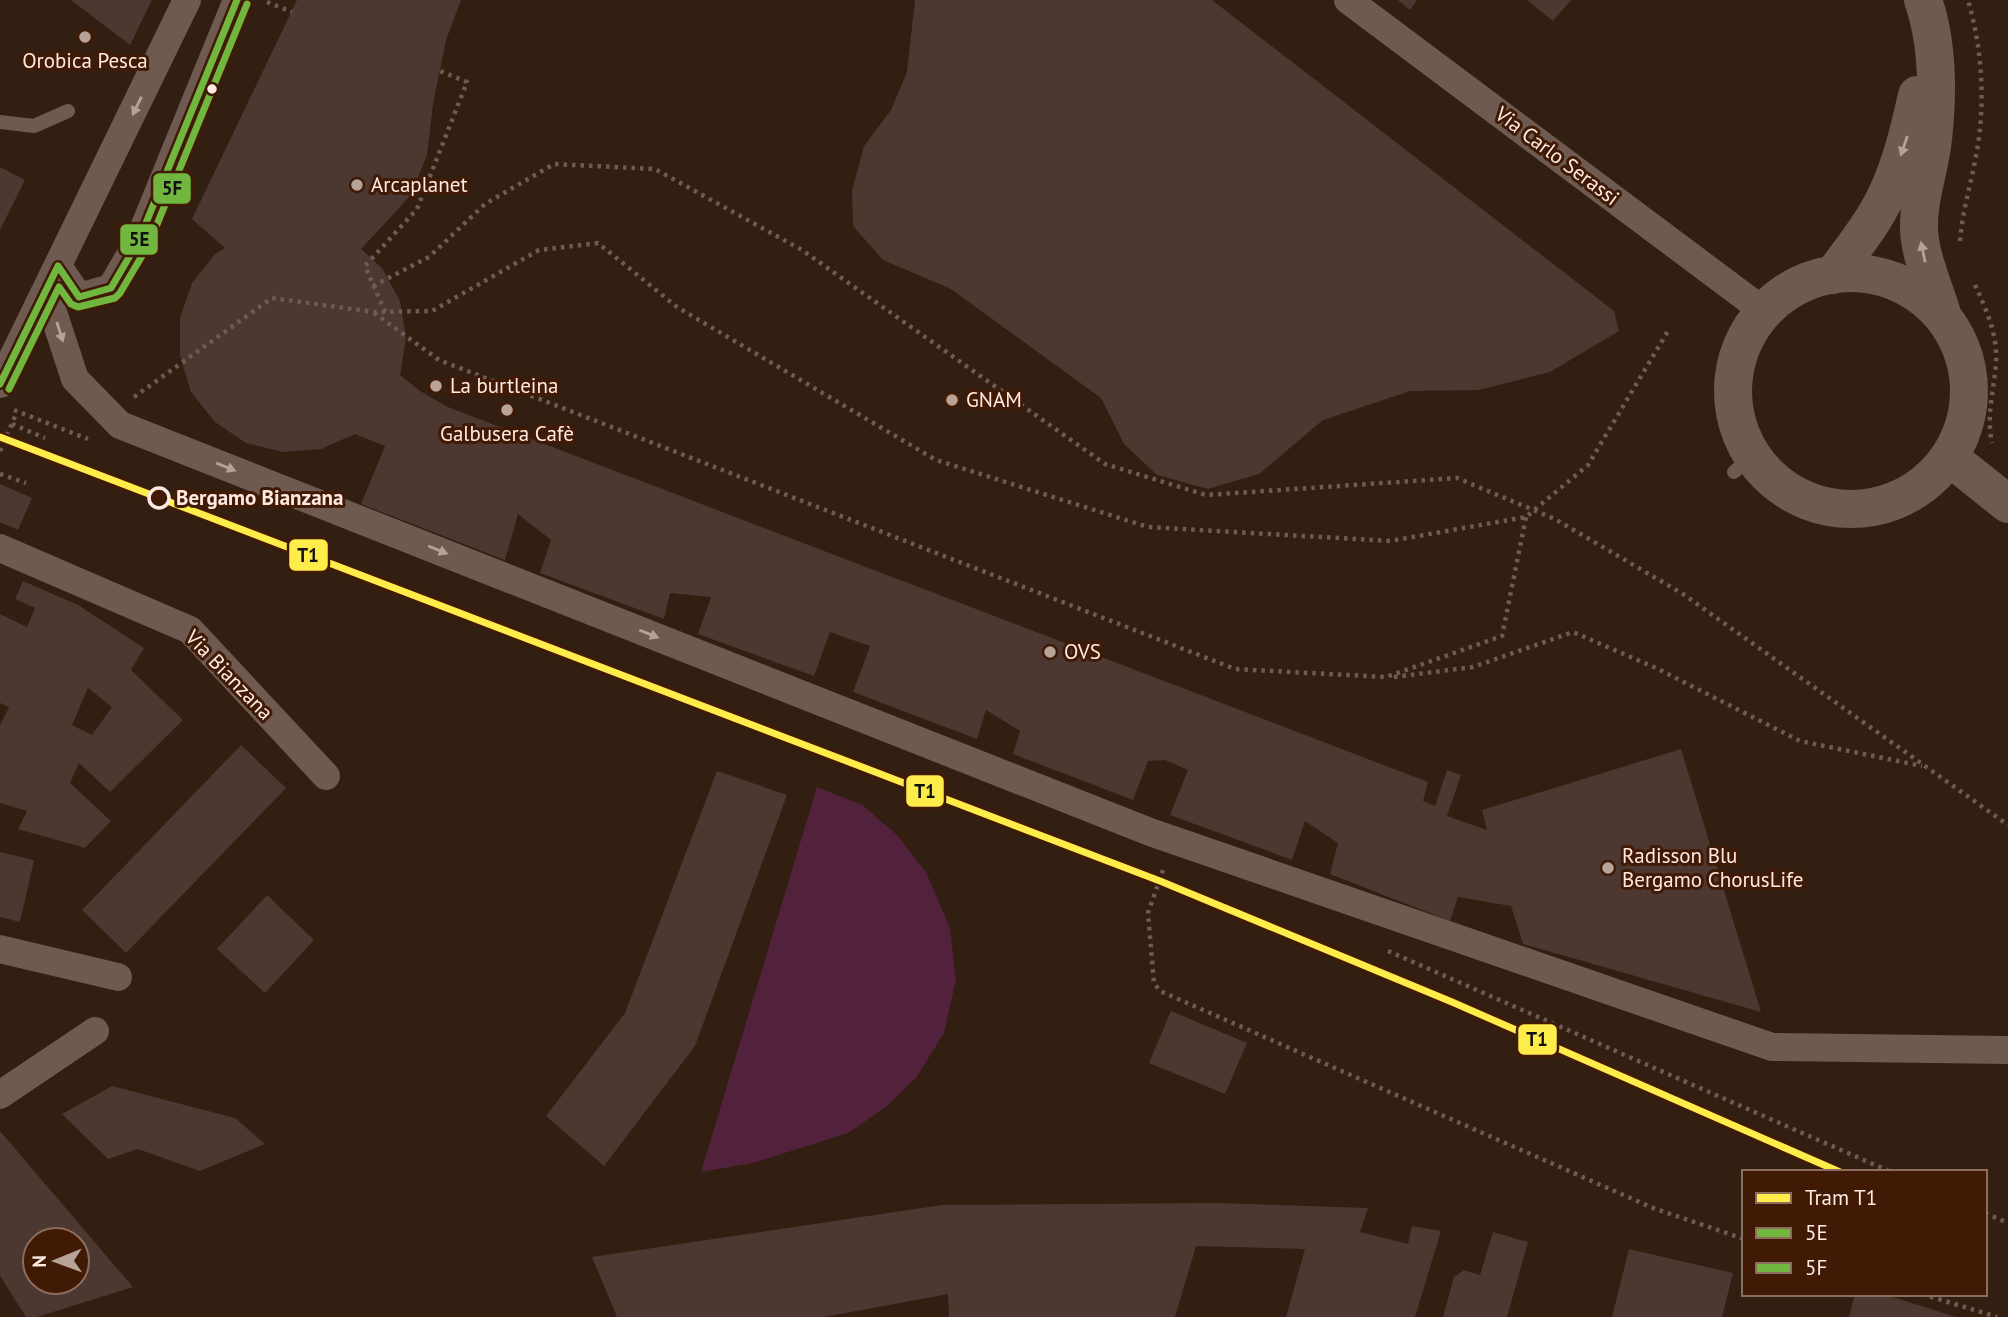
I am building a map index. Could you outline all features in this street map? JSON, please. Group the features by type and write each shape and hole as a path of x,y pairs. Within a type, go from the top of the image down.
{"street":[{"path":"0,384 187,0"},
{"path":"58,265 79,297 111,288 139,240 237,0"},
{"name":"Via Carlo Serassi","path":"1348,0 1765,312"},
{"path":"1833,275 1878,212 1908,136 1918,90 1924,3"},
{"path":"1924,3 1933,45 1936,90 1933,139 1919,230 1926,264 1943,317 1960,346 1968,376 1969,401 1965,422 1949,457 1922,485 1905,496 1879,505 1852,509 1833,508 1796,495 1765,471 1744,464 1734,405 1734,381 1744,344 1765,312 1793,289 1808,281 1858,273 1896,282 1925,299 1943,317"},
{"path":"58,265 52,309 75,379 120,425 1150,832 1772,1047 2008,1050"},
{"path":"1949,457 2008,504"},
{"name":"Via Bianzana","path":"0,548 190,630 326,776"},
{"path":"0,949 118,977"},
{"path":"0,1095 95,1031"}],"lane":[{"path":"0,122 34,126 68,111"}],"path":[{"path":"263,0 292,12"},
{"path":"1960,244 1982,116 1980,64 1968,0"},
{"path":"385,312 365,266 417,209 467,82 440,71"},
{"path":"373,286 429,257 485,204 554,164 655,169 802,250 1105,464 1206,495 1457,478 1555,519 1683,594 2008,825"},
{"path":"85,438 110,414 272,298 374,312 432,311 539,250 598,243 677,307 936,460 1148,527 1391,541 1526,517 1588,465 1668,331"},
{"path":"1971,277 1989,313 1996,360 1988,425 1993,445"},
{"path":"374,312 439,360 1235,669 1386,677 1473,667 1573,632 1656,668 1800,741 1925,767"},
{"path":"0,451 17,411"},
{"path":"12,425 45,438"},
{"path":"0,474 26,483"},
{"path":"1386,677 1502,636 1526,517"},
{"path":"1168,859 1148,913 1154,984 1160,991 1653,1208 1742,1238"},
{"path":"1987,1214 2008,1223"},
{"path":"1929,1296 1997,1317"}],"shaded area":[{"path":"817,787 862,805 896,834 926,872 950,928 956,980 944,1033 916,1078 886,1107 848,1133 753,1163 701,1172"}],"building":[{"path":"71,0 152,0 130,45"},
{"path":"297,0 461,0 446,40 433,104 427,155 411,195 361,249 382,268 400,301 406,338 400,375 420,391 448,407 1428,782 1423,801 1435,806 1447,770 1461,775 1447,816 1487,830 1482,810 1681,749 1761,1012 1523,944 1511,906 1458,897 1450,921 1330,874 1338,843 1305,821 1292,860 1170,815 1188,770 1165,760 1148,761 1133,800 1013,754 1020,731 986,710 977,739 853,692 870,646 830,632 814,676 698,634 711,597 670,593 664,619 540,573 551,540 518,514 505,560 361,504 385,446 355,434 321,449 283,452 246,443 215,422 191,392 180,356 180,318 192,283 215,254 225,248 192,219"},
{"path":"915,0 1212,0 1614,311 1619,331 1550,372 1479,390 1410,391 1323,420 1259,474 1208,489 1157,475 1124,444 1101,398 951,289 883,260 853,226 852,191 864,146 891,110 907,72"},
{"path":"1398,0 1417,0 1410,10"},
{"path":"1527,0 1571,0 1553,21"},
{"path":"0,167 25,180 0,230"},
{"path":"0,484 32,498 18,530 0,522"},
{"path":"23,581 78,605 144,648 131,670 183,720 110,792 79,763 70,783 111,821 85,848 18,829 27,811 0,803 0,725 9,707 0,703 0,614 27,627 35,608 15,599","holes":["88,688 112,707 92,735 72,725"]},
{"path":"241,745 286,788 126,953 82,910"},
{"path":"717,771 787,795 695,1046 604,1166 546,1116 625,1013"},
{"path":"0,852 34,860 20,922 0,917"},
{"path":"267,895 314,940 265,993 217,949"},
{"path":"1171,1011 1247,1043 1225,1094 1149,1063"},
{"path":"112,1086 235,1118 265,1144 200,1171 138,1149 108,1159 62,1114"},
{"path":"0,1131 81,1226 21,1226 21,1296 91,1296 91,1238 133,1287 37,1317 26,1317 0,1276"},
{"path":"1216,1203 1368,1208 1360,1232 1408,1244 1412,1226 1441,1231 1415,1317 1286,1317 1305,1249 1196,1246 1175,1317 949,1317 948,1294 824,1317 617,1317 592,1257 942,1205"},
{"path":"1493,1232 1528,1242 1507,1317 1443,1317 1454,1277 1464,1270 1480,1275"},
{"path":"1629,1249 1733,1273 1722,1317 1612,1317"},
{"path":"1854,1296 1889,1296 1956,1317 1849,1317"}],"tram line":[{"name":"T1","path":"0,437 1160,881 1452,1002 1835,1170"}],"transit line":[{"name":"5E","path":"0,384 58,266 79,297 111,288 139,240 237,0"},
{"name":"5F","path":"9,389 59,287 71,304 78,307 115,298 120,293 149,244 247,4"}],"place":[{"name":"Orobica Pesca","path":"85,37"},
{"name":"Arcaplanet","path":"357,185"},
{"name":"La burtleina","path":"436,386"},
{"name":"GNAM","path":"952,400"},
{"name":"Galbusera Cafè","path":"507,410"},
{"name":"Bergamo Bianzana","path":"159,498"},
{"name":"OVS","path":"1050,652"},
{"name":"Radisson Blu Bergamo ChorusLife","path":"1608,868"}]}
